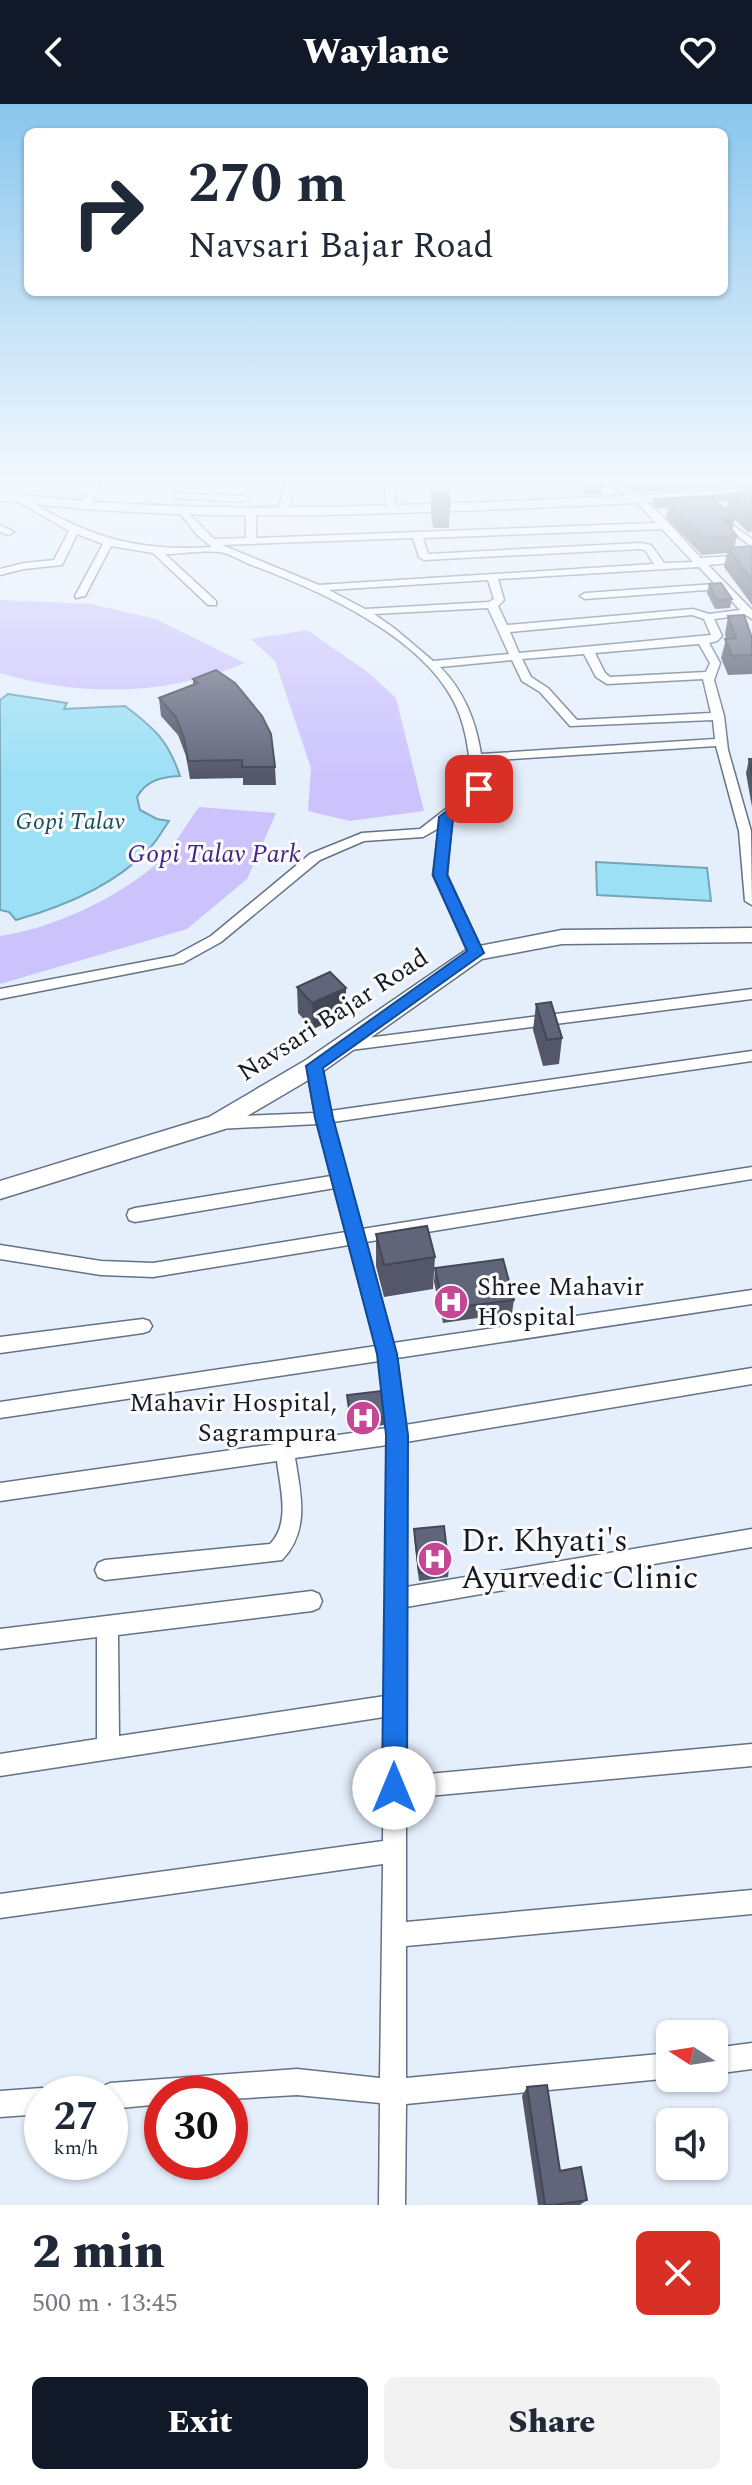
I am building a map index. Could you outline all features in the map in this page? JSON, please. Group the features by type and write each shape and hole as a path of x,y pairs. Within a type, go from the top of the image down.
{"main road":[{"name":"Navsari Bajar Road","path":"0,1190 217,1123 314,1066 476,953 562,937 752,935"}],"street":[{"path":"80,596 87,582"},
{"path":"189,582 212,603"},
{"path":"0,994 178,960 216,939 301,867 326,851 372,835 423,833 479,789 469,722 451,687 432,664 362,612 308,582"},
{"path":"321,587 427,582"},
{"path":"362,612 492,605 499,600 494,582"},
{"path":"721,582 750,614"},
{"path":"585,596 725,586"},
{"path":"492,605 526,679 544,690 574,724 718,716"},
{"path":"503,629 693,612 708,617 750,614"},
{"path":"432,664 702,640 717,636 708,617"},
{"path":"702,640 715,663 708,675 718,716 720,742 748,831 752,901"},
{"path":"588,650 600,675 607,681 708,675"},
{"path":"474,758 720,742"},
{"path":"446,817 440,875 476,953"},
{"path":"343,1046 752,994"},
{"path":"217,1123 324,1118 752,1056"},
{"path":"314,1066 354,1237 387,1354 397,1435 392,2205"},
{"path":"0,1252 101,1268 144,1271 752,1173"},
{"path":"135,1215 340,1181"},
{"path":"0,1410 752,1297"},
{"path":"0,1345 143,1326"},
{"path":"0,1492 397,1435 752,1376"},
{"path":"105,1570 275,1553 287,1539 292,1522 285,1451"},
{"path":"396,1599 752,1538"},
{"path":"0,1639 312,1601"},
{"path":"107,1626 108,1749"},
{"path":"0,1765 394,1705"},
{"path":"394,1788 752,1755"},
{"path":"0,1906 394,1851"},
{"path":"393,1935 752,1902"},
{"path":"728,2059 752,2056"},
{"path":"128,2094 297,2082 392,2092 656,2067"},
{"path":"0,2104 24,2102"}],"green space":[{"path":"0,600 91,604 156,619 245,663 216,674 154,687 92,689 30,681 0,673"},
{"path":"307,630 369,673 396,698 424,811 350,821 308,811 311,768 275,661 251,639"},
{"name":"Gopi Talav Park","path":"199,807 276,813 247,879 187,929 0,984 0,936 61,920 119,891 160,861"}],"water":[{"name":"Gopi Talav","path":"8,694 67,703 64,709 125,706 159,736 180,776 155,780 137,797 140,810 169,821 153,844 133,863 86,894 16,920 9,912 0,910 0,700"},
{"path":"596,862 707,868 711,901 597,895"}],"building":[{"path":"721,583 732,599 717,600 709,584"},
{"path":"744,615 752,638 752,655 732,656 725,639 736,638 728,616"},
{"path":"216,670 235,683 262,716 271,734 275,767 242,767 242,760 188,761 176,717 159,698 198,683 193,679"},
{"path":"330,972 346,988 312,1003 297,987"},
{"path":"551,1002 562,1038 547,1040 536,1004"},
{"path":"427,1226 435,1257 384,1265 376,1234"},
{"path":"503,1259 514,1300 444,1309 435,1268"},
{"path":"381,1391 384,1417 351,1422 347,1395"},
{"path":"444,1526 449,1569 419,1573 414,1529"},
{"path":"547,2085 560,2171 581,2167 587,2200 545,2205 527,2087"}],"place":[{"name":"Shree Mahavir Hospital","path":"451,1302"},
{"name":"Mahavir Hospital, Sagrampura","path":"363,1418"},
{"name":"Dr. Khyati's Ayurvedic Clinic","path":"435,1559"}],"route":[{"path":"394,1788 397,1435 387,1354 368,1292 314,1066 476,953 440,875 446,817 479,789"}]}
